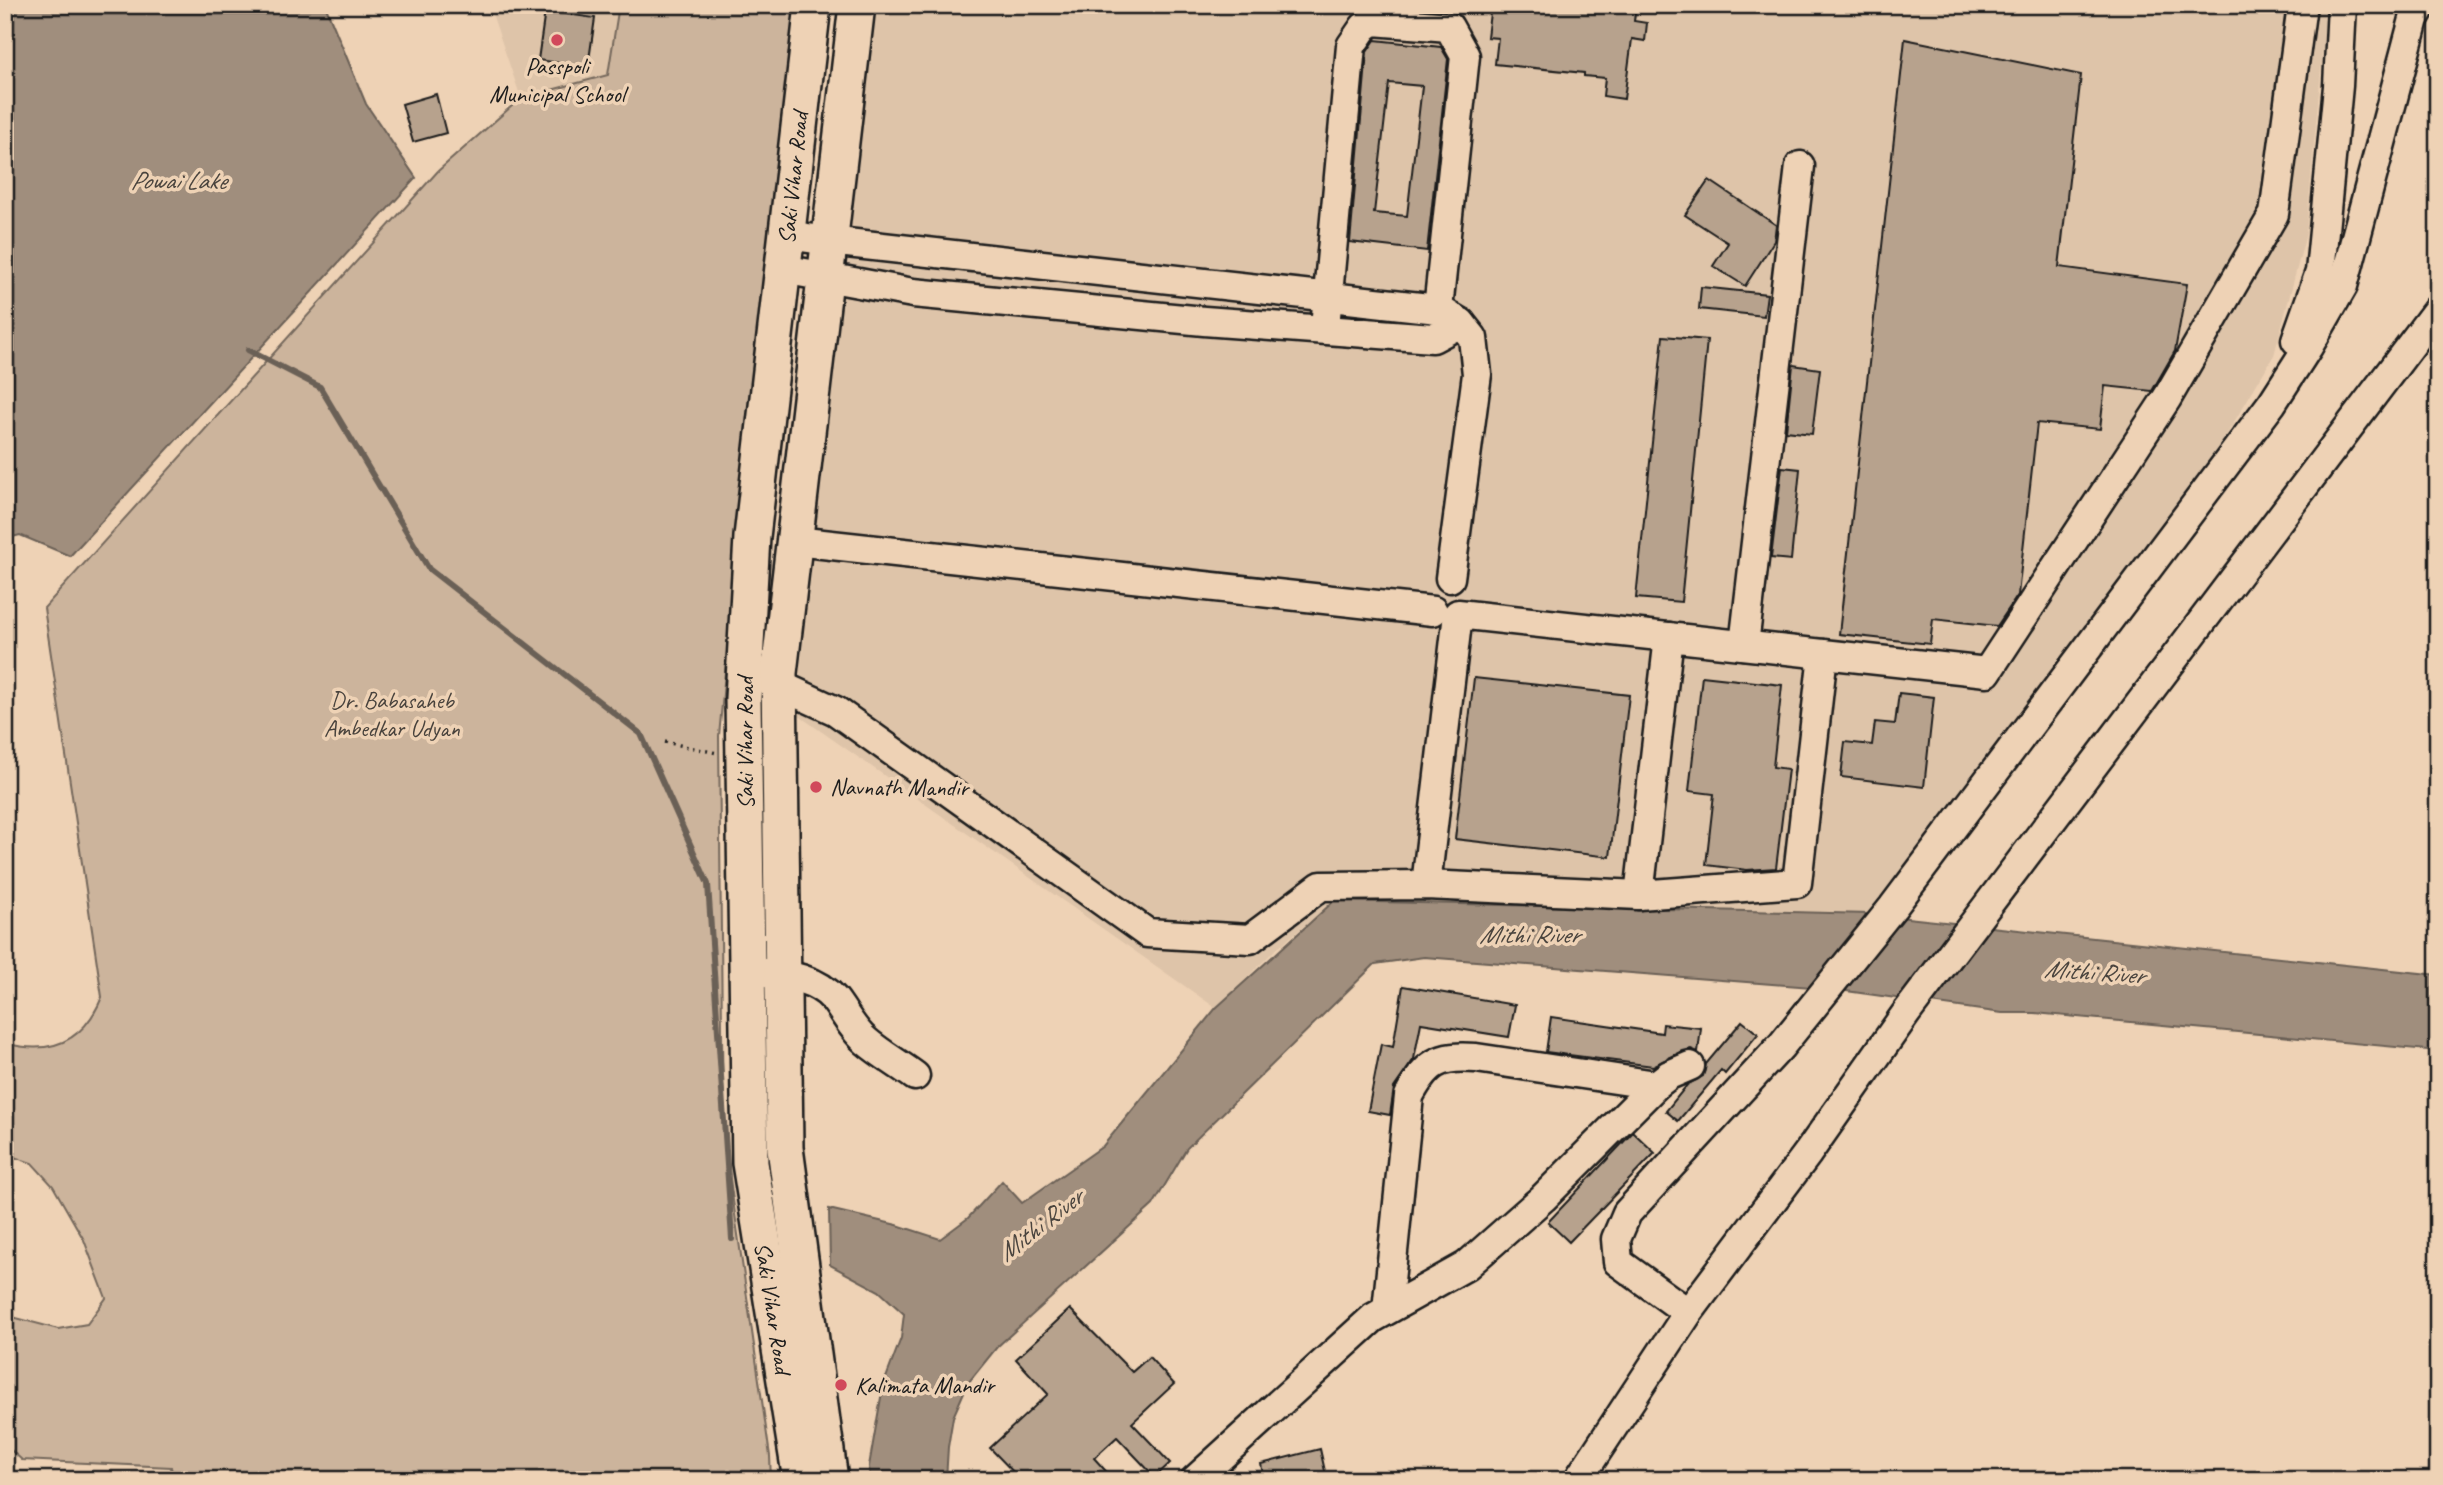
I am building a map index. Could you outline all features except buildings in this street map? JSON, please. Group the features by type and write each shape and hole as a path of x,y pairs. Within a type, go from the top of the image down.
{"main road":[{"name":"Saki Vihar Road","path":"801,1480 750,1163 744,670 752,537 813,5"},
{"name":"Saki Vihar Road","path":"830,1480 785,1148 779,685 857,5"},
{"path":"749,1088 784,1089"},
{"path":"764,1248 798,1245"}],"street":[{"path":"1426,884 1458,614 1987,672 2167,398 2274,214 2302,5"},
{"path":"2272,403 2320,272 2338,86 2342,5"},
{"path":"1676,1304 1618,1262 1616,1239 1627,1213 1781,1046 1893,907 2272,403 2343,286 2414,19 2422,5"},
{"path":"783,269 913,293 1204,321 1433,338 1450,316 1465,56 1449,27 1373,21 1364,27 1351,46 1326,330"},
{"path":"1744,645 1800,166"},
{"path":"787,235 1327,298 1450,316 1473,338 1477,374 1450,578"},
{"path":"1011,302 1016,262"},
{"path":"1204,321 1206,284"},
{"path":"1577,1480 1688,1313 1808,1153 1906,1012 2438,309"},
{"path":"795,541 1433,611"},
{"path":"1639,895 1669,637"},
{"path":"744,670 836,711 1147,933 1250,939 1321,886 1426,884 1639,895 1797,883 1823,654"},
{"path":"747,971 782,974 823,988 868,1043 915,1076"},
{"path":"1387,1310 1409,1096 1421,1073 1436,1061 1453,1056 1656,1085"},
{"path":"1195,1480 1373,1318 1466,1266 1543,1198 1656,1085 1669,1075 1690,1066"}],"path":[{"path":"665,742 744,755"}],"shaded area":[{"name":"Passpoli Municipal School","path":"489,5 619,5 608,75 521,98"},
{"path":"876,5 2327,5 2306,234 2274,355 2221,444 1870,914 1334,901 1274,951 1216,1008 795,713"}],"green space":[{"name":"Dr. Babasaheb Ambedkar Udyan","path":"619,5 820,5 743,481 719,736 723,1131 770,1456 771,1480 173,1480 171,1467 22,1460 5,1445 5,1315 58,1329 87,1324 106,1298 84,1240 53,1186 32,1163 5,1154 5,1043 37,1047 64,1041 86,1025 102,997 44,608 438,171 521,98 608,75"}],"water":[{"name":"Powai Lake","path":"5,5 325,5 366,104 416,178 70,556 20,535 5,539"},
{"name":"Mithi River","path":"1334,901 1870,914 2438,975 2438,1051 2035,1013 2002,1013 1825,988 1424,957 1375,964 1187,1148 1153,1205 997,1347 968,1383 953,1417 946,1480 870,1480 869,1466 883,1386 901,1338 904,1314 879,1291 830,1265 829,1209 897,1225 940,1239 968,1218 1002,1181 1022,1203 1103,1146 1216,1008"}],"waterway":[{"path":"248,350 320,387 429,569 641,734 708,884 732,1239"}],"place":[{"name":"Passpoli Municipal School","path":"557,40"},
{"name":"Navnath Mandir","path":"816,787"},
{"name":"Kalimata Mandir","path":"841,1385"}]}
